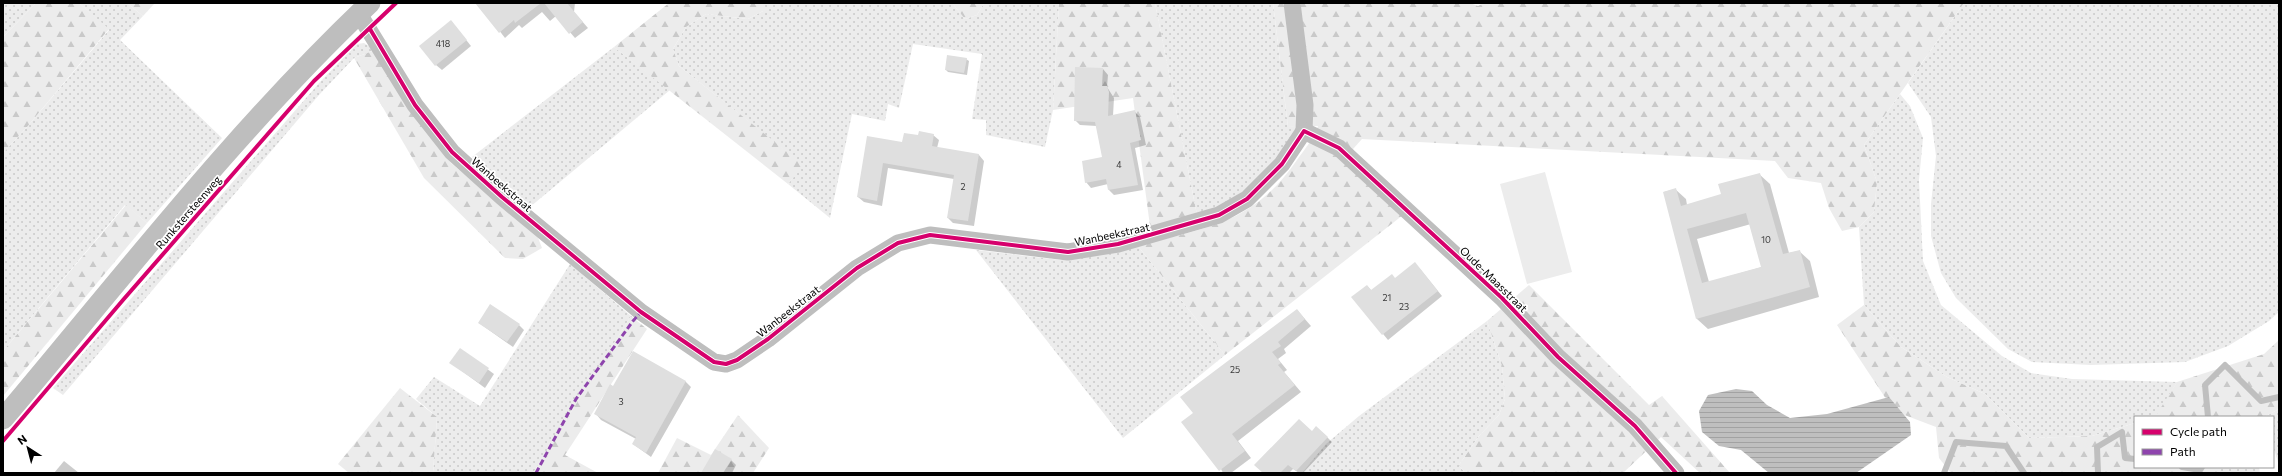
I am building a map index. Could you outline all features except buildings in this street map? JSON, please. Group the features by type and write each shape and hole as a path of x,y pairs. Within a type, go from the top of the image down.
{"street":[{"path":"1292,3 1305,105 1304,131"},
{"name":"Wanbeekstraat","path":"364,8 415,105 452,152 502,197 641,312 714,362 726,364 737,360 768,339 857,268 898,243 930,235 1068,252 1118,244 1177,228 1219,215 1247,199 1282,164 1304,131"},
{"name":"Runkstersteenweg","path":"3,419 210,174 303,70 364,8"},
{"name":"Oude-Maasstraat","path":"1304,131 1339,148 1444,244 1502,298 1558,357 1635,426 1676,473"}],"green space":[{"path":"3,3 36,3 3,37"},
{"path":"36,3 79,3 109,29 27,127 3,153 3,37"},
{"path":"79,3 127,3 143,16 120,40 222,138 147,223 125,205 3,351 3,153 27,127 109,30"},
{"path":"127,3 155,3 143,16"},
{"path":"669,3 763,3 763,11 748,19 706,14 686,27 673,49 679,66 804,165 788,184 614,47"},
{"path":"763,3 952,3 965,19 977,15 984,3 1059,3 1053,110 1045,147 986,135 986,120 972,119 982,54 913,44 899,108 888,104 885,121 852,114 830,218 788,184 803,165 679,66 673,49 686,27 706,14 748,19 763,11"},
{"path":"952,3 984,3 977,15 965,19"},
{"path":"1059,3 1155,3 1197,215 1150,226 1133,98 1053,110"},
{"path":"1155,3 1273,3 1288,127 1303,126 1279,158 1250,186 1225,203 1197,215"},
{"path":"1273,3 1470,3 1478,6 1484,3 1964,3 1864,145 1877,182 1874,212 1859,227 1842,231 1829,208 1821,183 1788,178 1775,161 1362,139 1353,149 1370,183 1403,215 1225,355 1138,246 1207,227 1227,220 1246,210 1263,198 1280,181 1303,152 1314,135 1318,126 1288,127"},
{"path":"1964,3 2279,3 2279,312 2269,321 2228,346 2185,362 2091,365 2032,362 2008,349 1956,298 1941,273 1931,236 1931,204 1936,156 1931,117 1908,83"},
{"path":"364,43 375,50 354,58 319,95 63,395 53,388 320,82 357,44"},
{"path":"614,47 670,90 530,207 472,157"},
{"path":"375,50 451,163 537,235 542,248 523,259 505,258 424,178 354,58"},
{"path":"1900,94 1910,106 1923,138 1919,180 1923,261 1941,305 2002,356 2031,373 2072,379 2177,382 2158,416 2134,416 2134,423 2092,436 2029,438 1985,394 1947,377 1901,347 1864,305 1859,227 1874,212 1877,182 1864,145"},
{"path":"1545,172 1572,272 1527,284 1500,184"},
{"path":"126,205 147,223 3,396 3,351"},
{"path":"1138,246 1225,355 1123,438 976,250 1060,260"},
{"path":"570,264 631,316 533,473 433,473 437,417 416,399 434,377 480,406"},
{"path":"1529,285 1649,405 1662,396 1730,473 1700,473 1661,437 1623,473 1465,473 1459,465 1479,436 1499,415 1505,399 1502,366 1487,321"},
{"path":"1864,305 1901,347 1947,377 1985,394 2029,438 2092,436 2134,423 2134,468 2221,468 2221,473 1951,473 1939,458 1936,427 1894,411 1837,325"},
{"path":"631,316 647,329 565,455 598,473 533,473"},
{"path":"1487,321 1502,366 1505,399 1499,415 1479,436 1459,465 1465,473 1302,473 1326,444 1359,416"},
{"path":"2279,340 2279,409 2266,416 2156,416 2177,382 2264,354"},
{"path":"400,388 437,417 433,473 349,473 338,464"},
{"path":"2279,409 2279,465 2274,449 2274,416 2266,416"},
{"path":"738,415 769,448 753,473 658,473 677,438 711,455"},
{"path":"2221,468 2259,468 2260,473 2221,473"}],"shaded area":[{"path":"1736,389 1752,391 1767,405 1790,418 1827,414 1889,397 1910,422 1911,435 1856,473 1769,473 1741,450 1719,446 1702,432 1699,411 1708,395"}],"waterway":[{"path":"2208,416 2205,385 2225,365 2261,401 2279,397"},
{"path":"2098,473 2097,447 2122,432 2125,458 2134,459"},
{"path":"1944,473 1956,442 2006,446 2024,473"},
{"path":"2188,468 2200,470 2201,468"}],"marked path":[{"path":"536,473 576,399 641,312"}],"cycle path":[{"path":"3,441 123,300 314,81 396,3"},
{"path":"370,29 415,105 452,152 502,197 641,312 714,362 726,364 737,360 768,339 857,268 898,243 930,235 1068,252 1118,244 1219,215 1247,199 1282,164 1304,131 1339,148 1502,298 1558,357 1635,426 1676,473"}]}
